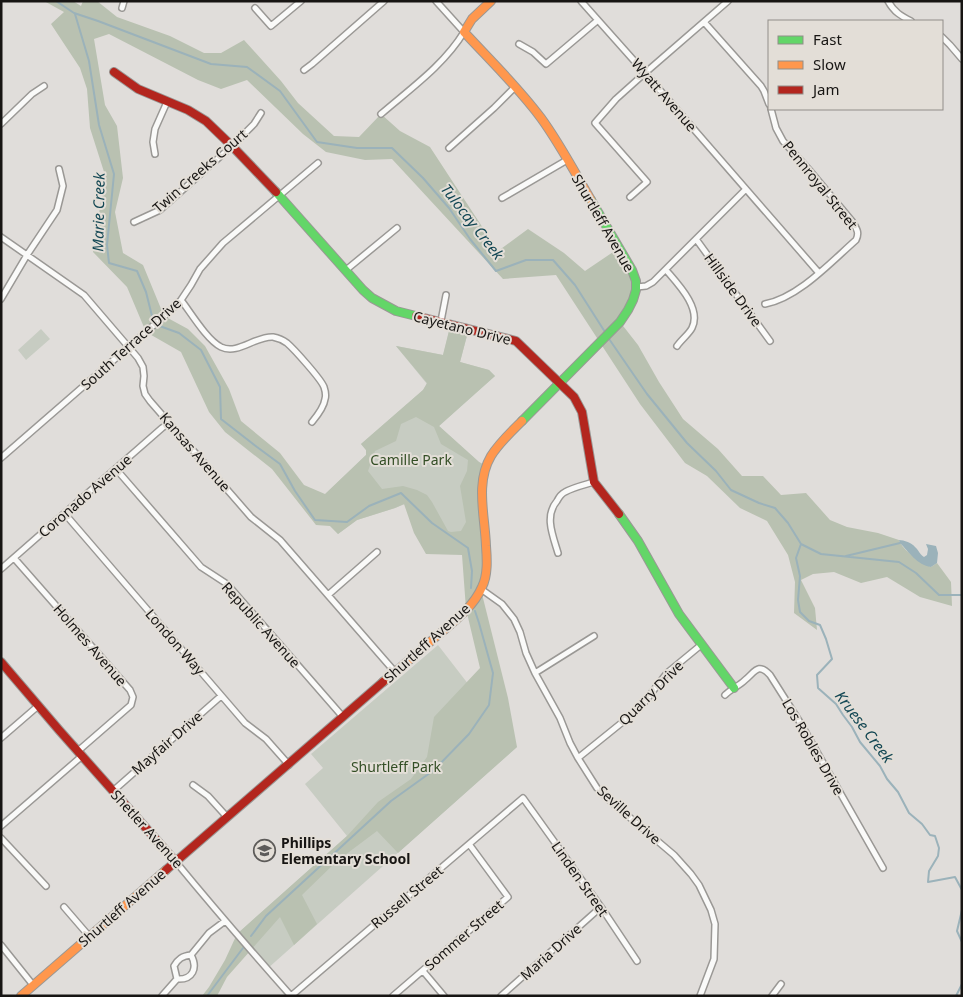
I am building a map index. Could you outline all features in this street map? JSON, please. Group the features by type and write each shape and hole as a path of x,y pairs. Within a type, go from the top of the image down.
{"street":[{"path":"122,8 124,1"},
{"path":"255,8 271,26 301,1"},
{"path":"304,70 384,1"},
{"path":"436,1 464,32"},
{"path":"381,114 434,68 458,42 472,19 491,1"},
{"name":"Wyatt Avenue","path":"581,1 819,273"},
{"path":"630,197 647,182 596,123 616,99 728,1"},
{"path":"888,1 892,9 909,20"},
{"path":"519,44 533,52 546,64 598,20"},
{"path":"704,22 761,86 768,101"},
{"name":"Shurtleff Avenue","path":"21,996 471,605 485,581 485,535 482,498 486,466 493,454 559,382 626,314 636,287 632,270 541,116 464,32"},
{"path":"943,38 962,59"},
{"name":"Cayetano Drive","path":"114,72 138,89 188,110 206,122 232,146 372,298 396,311 516,341 559,382 574,397 582,412 594,482 638,541 672,604 734,688"},
{"path":"1,124 32,94 44,86"},
{"path":"449,148 515,87"},
{"path":"155,154 153,142 155,129 167,102"},
{"name":"Pennroyal Street","path":"765,304 774,303 797,290 856,240 858,235 852,221 784,141 776,128 771,110"},
{"name":"Twin Creeks Court","path":"134,222 160,210 232,146 254,124 261,113"},
{"path":"502,198 567,160"},
{"name":"South Terrace Drive","path":"1,458 170,311 181,300 210,256 223,243 318,163"},
{"path":"1,299 57,210 63,186 60,169"},
{"path":"636,287 646,286 653,282 746,189"},
{"path":"346,270 397,228"},
{"name":"Kansas Avenue","path":"1,237 84,295 138,358 143,367 145,394 251,517 280,540 395,672"},
{"name":"Hillside Drive","path":"696,239 770,340"},
{"path":"666,270 686,293 693,309 692,328 676,346"},
{"path":"441,321 446,295"},
{"path":"181,300 207,334 216,344 224,348 235,349 258,339 274,337 279,338 293,349 324,388 326,399 312,422"},
{"name":"Coronado Avenue","path":"1,569 169,423"},
{"name":"Republic Avenue","path":"116,469 201,567 227,584 343,717"},
{"path":"558,553 551,532 550,521 554,504 562,494 594,482"},
{"name":"London Way","path":"64,514 245,723 266,739 289,765"},
{"path":"328,595 377,552"},
{"name":"Holmes Avenue","path":"14,558 130,690 133,697 131,705 80,754"},
{"name":"Seville Drive","path":"481,589 502,604 514,619 526,653 560,718 570,743 597,788 674,855 699,885 711,910 715,924 714,959 701,995"},
{"path":"536,672 594,636"},
{"name":"Quarry Drive","path":"578,758 635,712 667,673 701,645"},
{"name":"Shetler Avenue","path":"1,662 291,996"},
{"name":"Los Robles Drive","path":"725,695 756,669 766,670 801,724 883,868"},
{"name":"Mayfair Drive","path":"113,791 221,696"},
{"path":"1,738 38,706"},
{"path":"1,826 80,754"},
{"path":"193,785 208,796 227,817"},
{"name":"Russell Street","path":"291,996 523,798"},
{"name":"Linden Street","path":"523,798 637,961"},
{"path":"1,838 46,886"},
{"name":"Sommer Street","path":"393,996 508,897 469,844"},
{"path":"64,907 89,936"},
{"name":"Maria Drive","path":"501,996 601,907"},
{"path":"177,979 174,966 178,960 191,955 209,933 225,920"},
{"path":"1,945 33,985"},
{"path":"177,979 181,980 193,973 195,967 191,955"},
{"path":"423,971 444,996"},
{"path":"162,996 177,979"},
{"path":"772,996 781,984"}],"green space":[{"path":"44,1 73,1 81,6 83,1 97,1 117,17 170,36 204,53 221,53 244,40 298,103 334,136 359,137 381,114 400,131 430,147 498,251 528,229 564,253 585,271 619,248 637,287 620,322 638,345 683,419 718,449 742,476 763,476 781,495 806,493 830,520 847,527 878,533 899,540 908,552 922,562 931,567 937,563 951,582 952,606 920,597 887,577 861,583 834,572 813,574 801,580 815,608 817,630 794,613 795,582 788,555 767,521 740,508 707,476 685,463 640,404 556,275 503,279 392,159 365,160 326,152 303,134 247,80 221,89 198,80 109,34 94,39 105,105 117,126 123,178 115,212 123,253 143,265 164,316 188,329 205,346 229,389 241,421 280,453 304,485 325,494 366,455 366,450 361,444 423,390 427,383 396,346 443,355 451,323 469,328 460,362 489,370 495,376 439,426 486,466 483,480 486,557 481,590 508,698 517,747 398,853 377,831 337,861 302,895 317,924 294,945 280,917 227,977 217,996 202,996 225,960 237,934 347,836 378,802 411,779 427,757 434,717 480,668 466,609 462,555 426,554 414,533 404,504 357,520 338,534 330,526 316,525 272,469 225,432 209,412 181,352 146,332 127,287 93,252 105,175 90,128 87,89 80,68 51,24 64,12","holes":["416,417 434,427 441,444 468,460 467,471 460,486 466,522 461,531 448,531 427,495 403,486 382,489 368,471 375,451 396,441 401,424"]},
{"name":"Camille Park","path":"451,323 469,328 460,362 489,370 495,376 439,426 486,466 485,527 451,538 405,504 357,520 338,534 312,507 366,455 366,450 361,444 423,390 427,384 396,346 443,355"},
{"path":"41,329 50,339 26,360 18,350"},
{"name":"Shurtleff Park","path":"438,645 517,747 267,969 237,934 347,836 305,784 323,768 311,754"}],"water":[{"path":"899,540 912,544 924,557 927,555 928,549 926,544 936,546 938,553 937,563 931,567 917,561"}],"waterway":[{"name":"Tulocay Creek","path":"56,1 74,13 211,64 247,67 280,91 317,142 357,148 392,148 423,178 449,208 470,239 496,271 526,260 553,260 575,285 605,332"},
{"name":"Marie Creek","path":"75,14 89,61 99,125 114,174 107,245 109,263 137,271 146,292 154,324 179,333 201,350 220,387 221,419 280,464 295,491 315,520 347,522 369,506 401,493 432,523 468,548 472,571 471,588"},
{"name":"Tulocay Creek","path":"607,336 647,394 687,443 716,471 731,490 775,508 788,523 801,544 821,554 899,562 916,573 939,595 962,595"},
{"path":"846,556 900,543"},
{"name":"Kruese Creek","path":"801,544 796,558 800,576 798,600 800,612 809,621 820,625 832,659 817,675 818,688 836,704 860,742 898,792 909,813 922,824 930,835 935,836 939,848 938,856 929,871 928,882 955,877 962,890"},
{"name":"Marie Creek","path":"251,936 266,916 391,801 434,770 469,734 489,705 493,673 475,611"},
{"name":"Kruese Creek","path":"962,910 957,931 962,942"},
{"name":"Marie Creek","path":"207,996 243,948"},
{"name":"Kruese Creek","path":"956,996 962,984"}],"traffic: fast":[{"path":"276,192 372,298 396,311 416,316"},
{"path":"522,421 620,322 633,300 636,281 632,270 591,200"},
{"path":"619,514 638,541 679,614 734,688"}],"traffic: slow":[{"path":"491,1 472,19 464,32 541,118 591,200"},
{"path":"383,682 459,617 478,595 484,582 487,567 482,500 483,477 486,466 494,451 522,421"},
{"path":"21,996 166,870"}],"traffic: jam":[{"path":"114,72 138,89 188,110 206,121 276,192"},
{"path":"416,316 516,341 574,397 582,412 594,482 619,514"},
{"path":"1,662 176,862"},
{"path":"166,870 383,682"}],"place":[{"name":"Phillips Elementary School","path":"265,851"}]}
